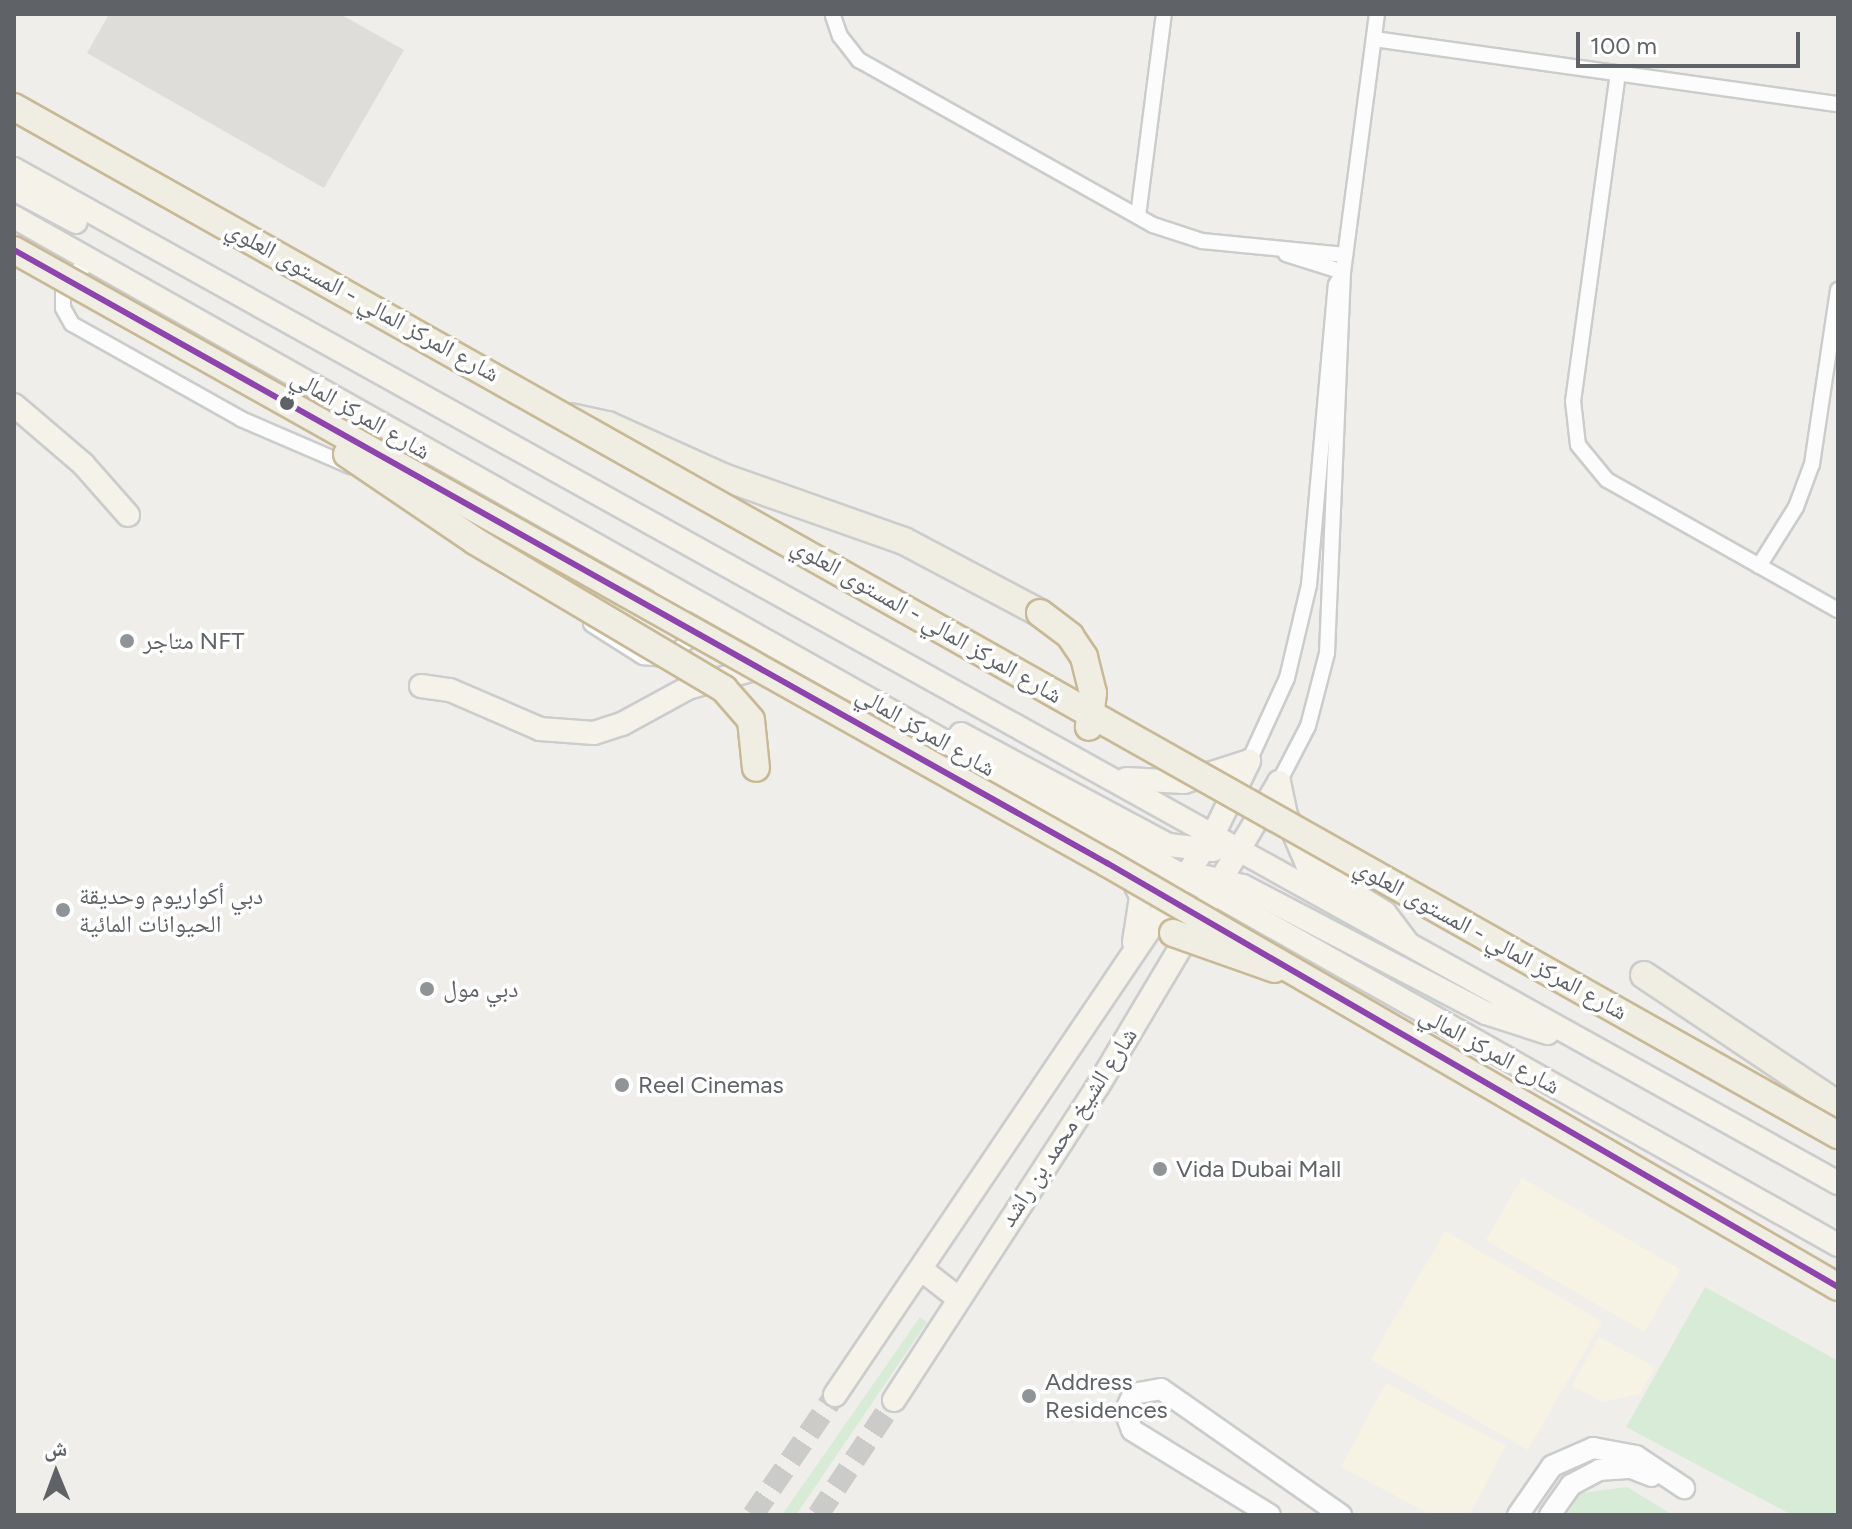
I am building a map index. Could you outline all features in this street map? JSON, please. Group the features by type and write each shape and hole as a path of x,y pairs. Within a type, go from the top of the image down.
{"highway":[{"name":"شارع المركز المالي - المستوى العلوي","path":"14,107 570,417 1838,1135"},
{"path":"14,250 1294,970 1838,1287"},
{"path":"286,403 351,457 462,532 724,689 751,720 756,768"},
{"path":"570,417 627,432 723,477 904,541 1051,619 1077,646 1088,669 1093,706 1088,731"},
{"path":"1173,933 1254,965 1294,970"},
{"path":"1644,975 1838,1105"}],"main road":[{"name":"شارع المركز المالي","path":"14,169 152,249 1105,772 1179,815 1208,844 1236,849 1838,1183"},
{"path":"14,189 106,237 152,249"},
{"name":"شارع المركز المالي","path":"14,217 1185,877"},
{"path":"14,405 83,464 128,515"},
{"path":"421,686 450,690 540,729 594,733 735,672 767,666 816,668"},
{"path":"850,687 894,698 1168,845 1208,844"},
{"path":"1105,772 1136,781 1184,782 1249,761"},
{"name":"شارع الشيخ محمد بن راشد","path":"835,1395 1208,844 1249,761"},
{"path":"1279,782 1286,815 1307,864 1385,913 1411,948"},
{"name":"شارع الشيخ محمد بن راشد","path":"894,1400 1098,1086 1236,849 1279,782"},
{"path":"1168,845 1179,839 1179,815"},
{"path":"1084,821 1139,886 1142,910 1130,955"},
{"path":"1185,877 1238,896 1486,1013 1577,1039"},
{"name":"شارع المركز المالي","path":"1238,896 1295,941 1838,1245"},
{"path":"1167,970 1222,932 1295,941"},
{"path":"1780,1151 1838,1191"},
{"path":"922,1270 958,1298"}],"street":[{"path":"1138,216 1164,14"},
{"path":"1249,761 1281,695 1309,585 1334,305 1343,272 1377,14"},
{"path":"833,15 840,36 859,60 1138,216 1185,237 1282,253 1345,255"},
{"path":"1374,39 1838,104"},
{"path":"1618,73 1573,401 1578,445 1607,480 1838,610"},
{"path":"1282,253 1343,272"},
{"path":"93,262 73,273 63,289 63,308 80,330 241,419 366,475 631,651 655,660 668,659 687,642 687,617 637,570"},
{"path":"1279,782 1308,726 1327,653 1332,452 1347,286 1343,272"},
{"path":"1759,566 1796,507 1821,418 1838,290"},
{"path":"1821,418 1838,421"},
{"path":"1270,1515 1132,1430 1125,1412 1133,1394 1161,1389 1341,1515"},
{"path":"1518,1515 1552,1466 1593,1448 1636,1456 1684,1488 1631,1468 1599,1470 1571,1485 1550,1515"}],"shaded area":[{"path":"109,14 340,14 404,50 324,188 87,53"},
{"path":"1522,1178 1680,1270 1644,1332 1486,1240"},
{"path":"1445,1231 1602,1322 1528,1450 1371,1359"},
{"path":"1599,1337 1655,1367 1640,1394 1602,1402 1572,1386"},
{"path":"1386,1383 1506,1446 1469,1515 1432,1515 1341,1467"}],"green space":[{"path":"1705,1287 1838,1361 1838,1515 1792,1515 1626,1427"},
{"path":"920,1317 927,1322 796,1515 782,1515"},
{"path":"1627,1487 1673,1515 1567,1515 1580,1493"}],"tunnel":[{"path":"753,1515 835,1395"},
{"path":"818,1515 894,1400"}],"transit line":[{"path":"14,250 1107,863 1838,1287"}],"place":[{"name":"متاجر NFT","path":"127,641"},
{"name":"دبي أكواريوم وحديقة الحيوانات المائية","path":"63,910"},
{"name":"دبي مول","path":"427,989"},
{"name":"Reel Cinemas","path":"622,1085"},
{"name":"Vida Dubai Mall","path":"1160,1169"},
{"name":"Address Residences","path":"1029,1396"}]}
